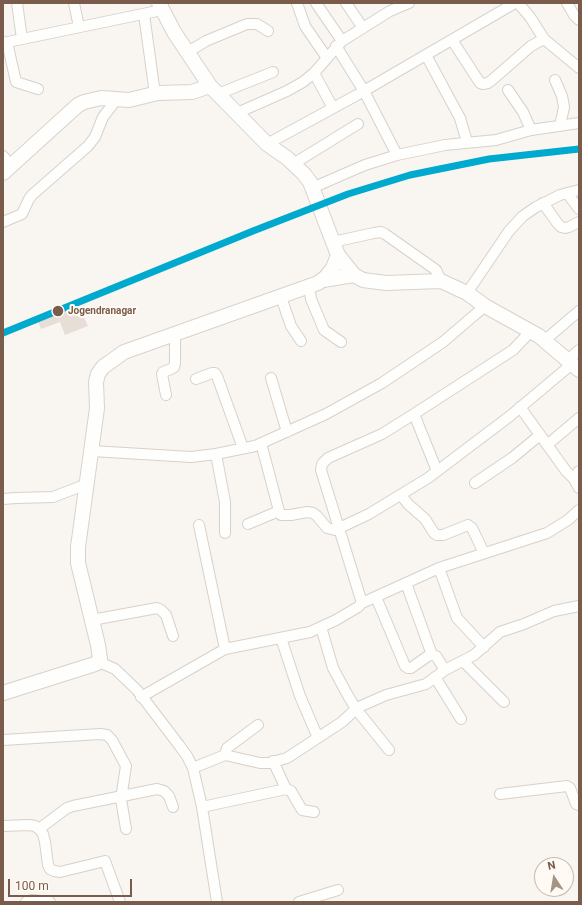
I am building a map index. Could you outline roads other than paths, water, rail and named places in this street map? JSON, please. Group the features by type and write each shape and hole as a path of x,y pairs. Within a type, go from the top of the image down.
{"street":[{"path":"17,3 22,39"},
{"path":"74,3 79,27"},
{"path":"297,3 305,26 327,58"},
{"path":"316,3 397,155"},
{"path":"346,3 363,28"},
{"path":"267,144 364,91 517,3 530,17 544,39 579,68"},
{"path":"567,3 574,15 579,20"},
{"path":"237,113 287,91 303,82 314,74 339,44 390,11 404,4"},
{"path":"38,89 16,82 5,43 144,14 160,6 174,32 214,90 267,144 304,174 313,192 338,255 354,275 363,280 386,283 441,281 467,293 485,306 531,331 545,340 573,365"},
{"path":"144,14 154,94"},
{"path":"188,52 206,41 247,24 257,24 268,31"},
{"path":"452,40 480,83 483,84 488,83 531,46 544,39"},
{"path":"426,55 460,118 467,142"},
{"path":"6,165 78,105 90,100 101,98 129,100 154,94 214,90 273,72"},
{"path":"314,74 333,108"},
{"path":"556,80 562,96 564,107 560,126"},
{"path":"508,90 520,106 531,130"},
{"path":"3,222 22,214 29,199 88,146 95,137 103,117 117,99"},
{"path":"313,192 365,165 397,155 445,145 496,140 531,130 579,123"},
{"path":"293,164 358,124"},
{"path":"467,293 512,226 527,213 543,203 567,193 579,190"},
{"path":"567,193 579,209"},
{"path":"543,203 561,227 569,227 579,222"},
{"path":"333,242 381,232 434,267 439,274 441,281"},
{"path":"323,280 333,268 338,255"},
{"path":"99,662 100,656 78,560 78,547 92,451 96,408 96,382 98,374 103,367 124,352 281,297 323,280 354,275"},
{"path":"309,286 311,299 324,330 341,342"},
{"path":"281,297 291,326 301,341"},
{"path":"92,451 191,457 216,454 261,443 326,414 382,383 443,342 485,306"},
{"path":"545,340 579,311"},
{"path":"362,603 321,470 322,464 328,458 382,434 414,414 513,350 531,331"},
{"path":"166,395 162,374 163,372 174,367 176,334"},
{"path":"261,443 279,512 285,516 307,512 313,513 327,528 335,530 369,514 428,478 573,365 579,350"},
{"path":"196,378 212,373 215,373 218,376 243,448"},
{"path":"271,378 287,432"},
{"path":"520,407 566,471 577,479"},
{"path":"414,414 436,471"},
{"path":"547,445 579,418"},
{"path":"475,483 512,458 540,435"},
{"path":"216,454 225,502 225,533"},
{"path":"3,499 53,497 87,484"},
{"path":"401,495 408,504 425,519 437,535 443,535 468,525 472,528 484,553"},
{"path":"248,524 279,512"},
{"path":"141,697 225,649 301,635 321,627 358,607 362,603 439,568 547,533 579,512"},
{"path":"199,525 225,649"},
{"path":"439,568 457,618 484,647"},
{"path":"406,583 432,655 436,656 446,670"},
{"path":"376,597 405,666 411,668 428,656 432,655"},
{"path":"193,768 225,755 260,763 274,761 291,755 342,722 356,709 386,695 420,686 479,652 494,636 505,630 524,624 554,611 579,606"},
{"path":"92,620 157,608 166,615 173,636"},
{"path":"321,627 334,668 356,709 389,750"},
{"path":"281,638 300,696 318,738"},
{"path":"463,661 504,702"},
{"path":"3,693 91,666 99,662"},
{"path":"99,662 115,669 136,690 183,751 193,768 202,807 217,902"},
{"path":"435,677 461,720"},
{"path":"225,755 227,748 258,725"},
{"path":"3,740 100,734 107,735 112,740 126,766 121,795 121,804 126,829"},
{"path":"274,761 286,789"},
{"path":"500,794 567,786 570,788 574,801 579,805"},
{"path":"39,829 67,808 121,795 157,789 162,789 169,796 172,807"},
{"path":"202,807 286,789 291,791 302,810 314,812"},
{"path":"3,826 29,825 35,826 39,829 43,834 50,869 60,872 105,861 120,902"},
{"path":"299,902 338,890"},
{"path":"26,902 32,900 50,902"}],"place":[{"name":"Jogendranagar","path":"58,311"}]}
